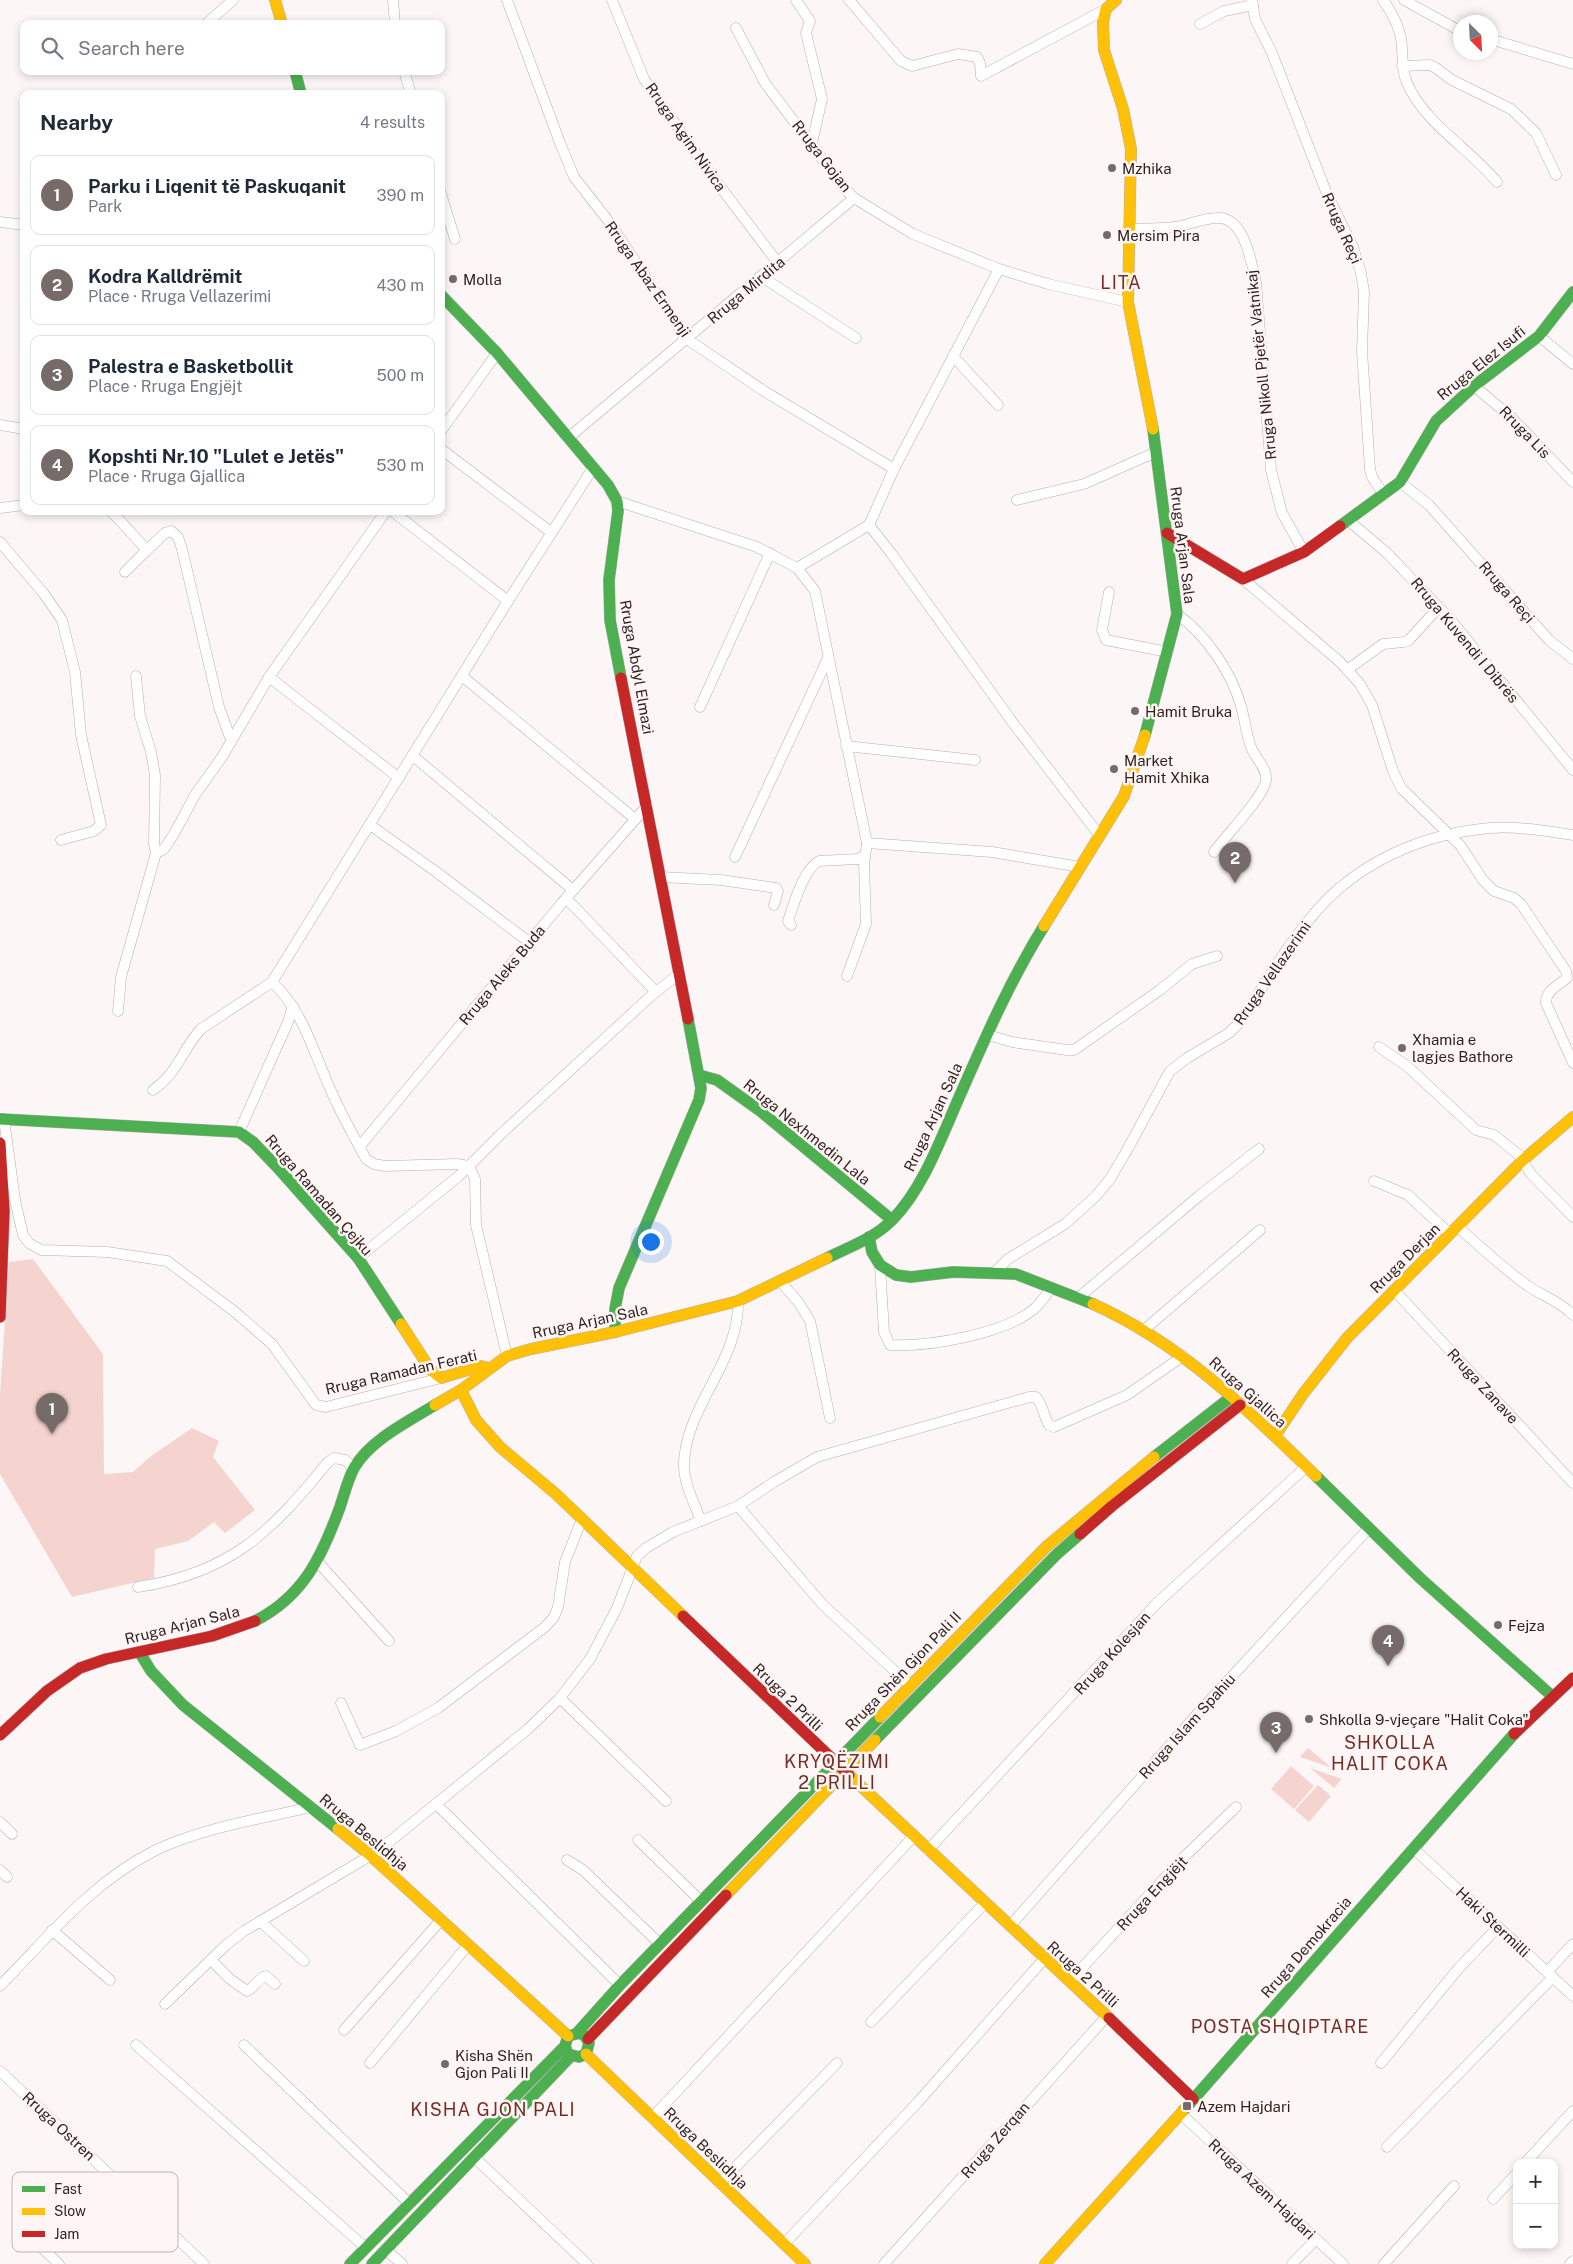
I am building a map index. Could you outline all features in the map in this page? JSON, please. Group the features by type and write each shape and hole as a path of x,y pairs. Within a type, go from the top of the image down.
{"street":[{"path":"210,20 233,0"},
{"path":"275,0 281,20"},
{"path":"393,0 395,20"},
{"name":"Rruga Abaz Ermenji","path":"507,0 574,177 610,223 687,338 764,391 894,469"},
{"name":"Rruga Agim Nivica","path":"612,0 644,79 706,168 778,263"},
{"path":"796,0 810,21 806,33 822,99 812,143"},
{"path":"849,0 901,62 912,66 958,54 977,57 980,63 981,76 1106,9 1116,0"},
{"path":"1383,0 1391,12 1401,37 1402,66 1407,84 1430,116 1497,182"},
{"path":"1404,0 1453,27"},
{"path":"1200,24 1224,11 1253,3"},
{"name":"Rruga Reçi","path":"1253,3 1254,19 1272,53 1323,186 1353,247 1361,272 1364,292 1362,351 1370,469 1372,477 1384,494"},
{"name":"Rruga Arjan Sala","path":"0,1735 47,1690 80,1668 106,1659 212,1636 254,1622 284,1602 301,1586 317,1561 332,1528 354,1468 365,1454 393,1430 461,1390 507,1356 530,1349 615,1332 738,1301 869,1237 892,1220 914,1191 988,1035 999,1007 1028,950 1124,796 1135,768 1177,614 1146,384 1128,302 1131,149 1123,109 1104,50 1103,22 1106,9"},
{"name":"Rruga Gojan","path":"736,28 765,83 844,188 854,198 913,234 999,269 1048,284 1128,302"},
{"path":"1498,42 1573,64"},
{"path":"1402,66 1430,66 1436,68 1452,80 1511,109 1536,133 1556,175"},
{"path":"296,75 300,90"},
{"path":"405,75 410,90"},
{"name":"Rruga Mirdita","path":"568,438 854,198"},
{"path":"445,207 455,240"},
{"name":"Rruga Nikoll Pjetër Vatnikaj","path":"1128,229 1175,227 1214,218 1231,220 1237,227 1250,259 1256,282 1271,470 1276,494 1286,522 1304,552"},
{"path":"0,222 20,224"},
{"path":"797,568 868,525 894,469 999,269"},
{"path":"762,277 856,338"},
{"name":"Rruga Elez Isufi","path":"1243,579 1304,552 1400,482 1436,421 1474,386 1539,336 1573,292"},
{"path":"445,299 497,353 608,485 617,501 674,521 718,533 770,553 797,568 814,591 867,843 865,855 866,924 847,976"},
{"path":"1539,336 1573,364"},
{"path":"445,425 497,353"},
{"path":"953,356 998,405"},
{"name":"Rruga Lis","path":"1474,386 1512,418 1573,482"},
{"path":"0,425 20,428"},
{"path":"445,452 552,533"},
{"path":"1017,500 1084,484 1156,452"},
{"path":"153,1090 166,1081 176,1068 192,1038 201,1028 272,982 508,601 593,468"},
{"name":"Rruga Reçi","path":"1400,482 1429,505 1549,640 1573,659"},
{"name":"Rruga Abdyl Elmazi","path":"615,1332 615,1309 619,1288 699,1100 699,1074 610,620 609,580 618,511 617,501"},
{"path":"0,508 20,506"},
{"path":"116,515 147,550"},
{"path":"156,853 164,849 174,834 195,795 222,757 269,676 383,515"},
{"path":"397,515 508,601"},
{"name":"Rruga Kuvendi I Dibrës","path":"1348,520 1388,553 1439,607 1477,650 1573,770"},
{"path":"868,525 891,553 1013,723 1100,836"},
{"path":"124,572 165,533 170,531 178,537 188,569 219,708 231,740"},
{"path":"1167,533 1208,556 1243,579 1347,670 1360,684 1372,705 1393,771 1401,788 1460,844 1483,880 1494,891 1514,898 1521,904 1566,971 1567,978 1549,992 1546,1003 1573,1063"},
{"path":"0,542 44,594 62,620 75,672 81,735 101,825 94,831 61,840"},
{"path":"700,707 770,553"},
{"path":"1109,592 1102,630 1106,640 1168,652"},
{"path":"1347,670 1383,644 1409,640 1439,607"},
{"path":"1177,614 1202,636 1230,680 1240,704 1250,746 1265,771 1266,778 1261,792 1214,852"},
{"path":"735,857 828,658"},
{"path":"118,1011 121,977 156,853 154,844 155,775 151,752 140,716 136,676"},
{"path":"269,676 399,778"},
{"path":"462,676 635,818"},
{"path":"846,746 975,760"},
{"path":"413,756 573,890"},
{"name":"Rruga Aleks Buda","path":"360,1146 528,942 646,806"},
{"path":"370,825 435,871 528,942"},
{"name":"Rruga Vellazerimi","path":"994,1272 1008,1259 1065,1224 1096,1196 1110,1179 1126,1152 1170,1071 1181,1062 1230,1033 1241,1021 1294,939 1325,902 1372,864 1389,854 1450,834 1491,828 1573,835"},
{"path":"867,843 894,843 992,852 1080,867"},
{"path":"791,926 788,920 800,887 814,864 819,861 858,859 865,855"},
{"path":"660,877 721,880 776,888 778,891 774,905"},
{"path":"566,898 656,992"},
{"path":"988,1035 1012,1042 1074,1050 1160,990 1192,964 1218,956"},
{"path":"358,1258 469,1166 656,992 679,974"},
{"path":"272,982 300,1016 326,1080 366,1158 374,1164 384,1166 457,1164 469,1166"},
{"path":"2,1119 239,1132 288,1022 292,1006"},
{"path":"1379,1047 1407,1066 1476,1130 1494,1135 1519,1155 1531,1174 1573,1217"},
{"name":"Rruga Nexhmedin Lala","path":"699,1074 716,1080 759,1110 892,1220"},
{"name":"Rruga Derjan","path":"1276,1436 1308,1387 1347,1338 1522,1161 1573,1117"},
{"name":"Rruga Ramadan Ferati","path":"2,1119 15,1200 23,1235 29,1243 41,1250 107,1252 167,1261 235,1312 272,1344 316,1405 326,1407 482,1366 490,1368"},
{"name":"Rruga Ramadan Çejku","path":"239,1132 253,1142 278,1168 358,1258 430,1369 441,1378"},
{"path":"0,1143 4,1253 0,1317"},
{"path":"1078,1298 1199,1196 1259,1149"},
{"path":"469,1166 475,1179 476,1225 507,1356"},
{"path":"1374,1182 1408,1195 1528,1286 1551,1301 1565,1307 1573,1315"},
{"path":"1144,1330 1260,1230"},
{"path":"869,1237 872,1252 880,1265 884,1332 890,1345 954,1340 982,1333 1026,1314 1035,1308 1051,1288"},
{"name":"Rruga Gjallica","path":"880,1265 896,1275 911,1276 953,1272 1016,1274 1078,1298 1144,1330 1183,1356 1276,1436 1368,1529 1552,1696"},
{"path":"780,1282 799,1303 810,1321 830,1418"},
{"name":"Rruga Zanave","path":"1394,1290 1573,1483"},
{"path":"701,1521 685,1476 686,1448 698,1414 730,1346 738,1315 738,1301"},
{"path":"165,2004 226,1945 260,1921 301,1899 370,1855 494,1759 560,1698 577,1678 605,1633 637,1556 646,1548 673,1532 738,1506 774,1482 818,1457 1029,1397 1036,1397 1045,1419 1049,1425 1054,1427 1127,1395 1183,1356"},
{"name":"Rruga 2 Prilli","path":"461,1390 476,1420 484,1431 582,1519 928,1850 1108,2016 1194,2099"},
{"name":"Rruga Shën Gjon Pali II","path":"588,2039 841,1767 910,1685 996,1596 1072,1523 1231,1397"},
{"name":"Rruga Shën Gjon Pali II","path":"350,2264 701,1901 841,1767 1057,1554 1105,1512 1240,1405"},
{"path":"138,1587 178,1580 233,1556 263,1533 290,1508 328,1462 334,1458 345,1460 354,1468"},
{"name":"Rruga Kolesjan","path":"928,1850 1158,1602 1306,1467"},
{"path":"738,1506 823,1605 910,1685"},
{"path":"341,1703 360,1745 396,1731 438,1708 528,1641 545,1628 554,1618 558,1607 565,1562 582,1519"},
{"name":"Rruga Islam Spahiu","path":"1010,1926 1200,1711 1368,1529"},
{"path":"317,1561 389,1641"},
{"name":"Rruga Beslidhja","path":"140,1653 151,1671 183,1705 370,1855 570,2038"},
{"name":"Rruga Demokracia","path":"1046,2264 1181,2114 1496,1753 1552,1696 1573,1678"},
{"path":"560,1698 666,1801"},
{"path":"436,1804 620,1985"},
{"path":"0,1986 83,1900 107,1881 156,1850 208,1832 311,1807"},
{"name":"Rruga Engjëjt","path":"1070,1981 1177,1865 1236,1807"},
{"path":"0,1822 12,1834"},
{"path":"652,2118 914,1836"},
{"path":"638,1840 701,1901"},
{"name":"Haki Stermilli","path":"1413,1848 1573,1996"},
{"path":"567,1860 583,1870 660,1944"},
{"path":"871,2022 985,1903"},
{"path":"344,2030 441,1920"},
{"path":"260,1921 304,1961"},
{"path":"1381,2063 1458,1970 1498,1927"},
{"path":"52,1930 110,1980"},
{"path":"1387,2147 1550,1975 1573,1944"},
{"path":"370,2062 468,1945"},
{"path":"784,2244 918,2102 1044,1959"},
{"path":"211,1960 230,1979 247,1991 262,1977 266,1976 275,1984"},
{"name":"Rruga Zerqan","path":"884,2264 1108,2016"},
{"path":"583,2034 588,2039 589,2046 586,2054 579,2057 571,2056 566,2052 570,2038 583,2034"},
{"path":"136,2045 366,2248"},
{"path":"244,2046 410,2204"},
{"name":"Rruga Beslidhja","path":"586,2054 806,2264"},
{"path":"372,2264 476,2158 571,2056"},
{"path":"720,2183 838,2063"},
{"name":"Rruga Ostren","path":"0,2072 105,2172"},
{"path":"1529,2159 1573,2111"},
{"name":"Rruga Azem Hajdari","path":"1181,2114 1343,2264"},
{"path":"476,2158 587,2264"},
{"path":"1493,2199 1513,2177"},
{"path":"1384,2264 1454,2186"},
{"path":"1292,2264 1316,2239"},
{"name":"Rruga Ostren","path":"178,2241 202,2264"},
{"path":"386,2250 402,2264"},
{"path":"47,2252 60,2264"},
{"path":"1570,2264 1573,2261"}],"shaded area":[{"path":"33,1259 103,1354 104,1474 133,1472 151,1456 192,1428 219,1441 213,1457 255,1510 225,1533 214,1522 188,1541 155,1549 154,1578 72,1597 0,1474 0,1394 9,1262"},
{"path":"1308,1748 1332,1768 1300,1757"},
{"path":"1291,1766 1314,1786 1294,1809 1271,1789"},
{"path":"1310,1768 1342,1779 1334,1788"},
{"path":"1318,1785 1331,1796 1309,1822 1295,1810"}],"traffic: fast":[{"path":"296,75 300,90"},
{"path":"1340,526 1400,482 1436,421 1474,386 1539,336 1573,292"},
{"path":"445,299 497,353 608,485 617,501 618,511 609,580 610,620 621,678"},
{"path":"1145,735 1177,614 1153,429"},
{"path":"827,1258 878,1232 892,1220 914,1192 932,1160 999,1008 1044,926"},
{"path":"615,1332 615,1309 619,1288 699,1100 701,1088 688,1019"},
{"path":"699,1075 717,1080 759,1110 892,1220"},
{"path":"0,1119 239,1132 253,1142 278,1168 358,1258 401,1324"},
{"path":"869,1237 872,1252 880,1265 896,1275 911,1277 953,1272 1016,1274 1093,1304"},
{"path":"1154,1457 1231,1397"},
{"path":"255,1621 286,1600 309,1573 326,1542 350,1477 361,1458 391,1432 435,1405"},
{"path":"1316,1476 1420,1578 1552,1696"},
{"path":"875,1740 1057,1554 1080,1534"},
{"path":"140,1653 151,1671 183,1705 338,1829"},
{"path":"577,2033 620,1985 880,1717"},
{"path":"1183,2111 1514,1734"},
{"path":"350,2264 565,2046 568,2036 580,2033 585,2036 589,2043 586,2054 579,2057 568,2054 565,2046"},
{"path":"372,2264 571,2056"}],"traffic: slow":[{"path":"275,0 281,20"},
{"path":"1116,0 1106,9 1103,22 1104,50 1123,109 1131,149 1128,302 1153,429"},
{"path":"1044,926 1124,796 1145,735"},
{"path":"1275,1436 1303,1394 1347,1338 1522,1161 1573,1117"},
{"path":"435,1405 461,1390 507,1356 531,1349 615,1332 738,1301 827,1258"},
{"path":"1093,1304 1156,1338 1184,1358 1265,1426 1316,1476"},
{"path":"401,1324 430,1369 441,1378 481,1366 489,1368"},
{"path":"461,1390 476,1420 500,1447 556,1494 683,1616"},
{"path":"880,1717 1047,1546 1154,1457"},
{"path":"726,1895 875,1740"},
{"path":"849,1775 1109,2018"},
{"path":"338,1829 370,1855 568,2036"},
{"path":"586,2054 805,2264"},
{"path":"1045,2264 1183,2111"}],"traffic: jam":[{"path":"1167,533 1243,579 1304,552 1340,526"},
{"path":"621,678 688,1019"},
{"path":"0,1143 4,1211 0,1317"},
{"path":"1080,1534 1112,1506 1240,1405"},
{"path":"683,1616 849,1775"},
{"path":"0,1735 47,1691 80,1668 106,1659 212,1636 255,1621"},
{"path":"1514,1734 1573,1678"},
{"path":"588,2039 726,1895"},
{"path":"1109,2018 1193,2099"}],"place":[{"name":"Mzhika","path":"1112,168"},
{"name":"Mersim Pira","path":"1107,235"},
{"name":"Molla","path":"453,279"},
{"name":"Hamit Bruka","path":"1135,711"},
{"name":"Market Hamit Xhika","path":"1114,769"},
{"name":"Kodra Kalldrëmit","path":"1235,883"},
{"name":"Xhamia e lagjes Bathore","path":"1402,1048"},
{"name":"Parku i Liqenit të Paskuqanit","path":"52,1434"},
{"name":"Fejza","path":"1498,1625"},
{"name":"Kopshti Nr.10 \"Lulet e Jetës\"","path":"1388,1666"},
{"name":"Shkolla 9-vjeçare \"Halit Coka\"","path":"1309,1719"},
{"name":"Palestra e Basketbollit","path":"1276,1753"},
{"name":"Kisha Shën Gjon Pali II","path":"445,2064"},
{"name":"Azem Hajdari","path":"1187,2106"}],"district":[{"name":"LITA","path":"1121,282"},
{"name":"SHKOLLA HALIT COKA","path":"1390,1752"},
{"name":"KRYQËZIMI 2 PRILLI","path":"837,1771"},
{"name":"POSTA SHQIPTARE","path":"1280,2026"},
{"name":"KISHA GJON PALI","path":"493,2109"}]}
